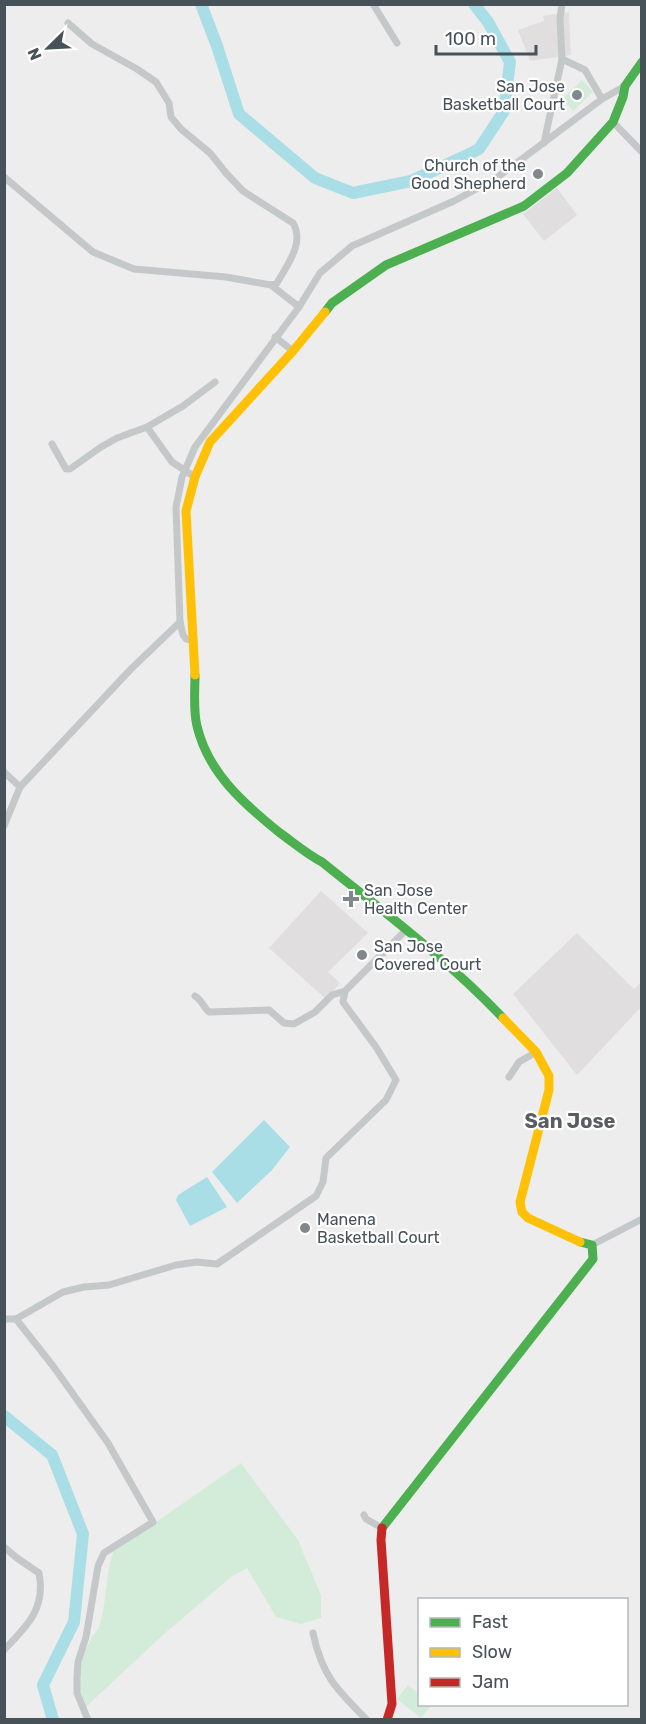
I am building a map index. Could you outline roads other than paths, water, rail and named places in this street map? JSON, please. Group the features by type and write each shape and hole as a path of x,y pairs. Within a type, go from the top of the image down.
{"street":[{"path":"373,4 397,44"},
{"path":"544,142 562,59 560,18 562,4"},
{"path":"69,23 92,44 156,82 168,103 171,117 181,129 210,153 243,191 293,223 298,231 297,244 278,283 271,285"},
{"path":"562,59 585,70 602,99"},
{"path":"642,62 625,86 614,122 567,173 524,206 386,265 332,303 293,351 210,442 195,477 186,511 194,640 196,723 209,759 231,791 265,821 310,856 322,862 433,952 477,990 536,1052 549,1076 549,1090 520,1202 522,1212 528,1218 571,1239 592,1245 642,1219"},
{"path":"194,640 186,639 180,622 176,507 184,471 195,447 299,307 321,273 352,246 454,201 495,179 602,99 625,86"},
{"path":"614,122 642,152"},
{"path":"4,177 93,252 134,269 226,276 271,285 299,307"},
{"path":"275,337 293,351"},
{"path":"52,444 68,470 117,438 147,427 183,406 215,382"},
{"path":"147,427 172,462 195,477"},
{"path":"4,826 20,787 138,662 180,622"},
{"path":"4,772 20,787"},
{"path":"195,996 210,1012 269,1010 284,1023 290,1025 315,1011 332,995 345,991 405,931"},
{"path":"4,1319 16,1319 63,1293 84,1287 109,1285 176,1265 197,1262 217,1264 316,1196 323,1182 326,1158 386,1100 396,1080 376,1047 343,1002 345,991"},
{"path":"509,1077 519,1062 536,1052"},
{"path":"387,1719 392,1704 382,1528 593,1258 592,1245"},
{"path":"16,1319 108,1443 153,1522 104,1553 98,1566 86,1637 78,1662 78,1693 88,1719"},
{"path":"364,1515 366,1519 382,1528"},
{"path":"4,1547 39,1573 42,1587 38,1607 28,1624 4,1650"},
{"path":"313,1633 324,1670 337,1691 367,1719"}],"water":[{"path":"264,1120 290,1147 272,1170 237,1203 212,1172"},
{"path":"207,1177 227,1207 190,1226 176,1200 178,1195"}],"waterway":[{"path":"201,4 239,114 315,178 353,193 411,181 479,149 504,111 510,62 488,22 474,4"},
{"path":"4,1416 52,1455 83,1534 74,1622 43,1685 53,1720"}],"place":[{"name":"San Jose Basketball Court","path":"577,95"},
{"name":"Church of the Good Shepherd","path":"538,174"},
{"name":"San Jose Health Center","path":"351,899"},
{"name":"San Jose Covered Court","path":"362,955"},
{"name":"Manena Basketball Court","path":"305,1228"}],"district":[{"name":"San Jose","path":"570,1121"}]}
